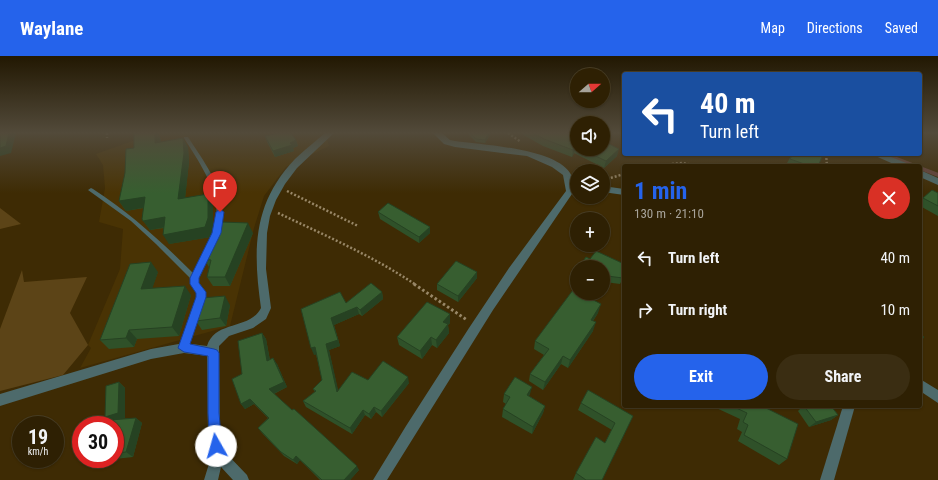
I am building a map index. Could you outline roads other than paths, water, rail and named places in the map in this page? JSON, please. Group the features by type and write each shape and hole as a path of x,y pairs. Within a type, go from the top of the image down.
{"street":[{"path":"242,480 218,454 214,438 213,344 219,335 226,331 251,324 265,314 266,308 260,246 267,208 277,188 294,166 308,153"},
{"path":"525,153 548,160 566,174 570,183"},
{"path":"880,156 901,164"},
{"path":"922,174 938,182"},
{"path":"610,190 622,192"},
{"path":"380,480 430,399 506,282 570,194"},
{"path":"0,400 151,354 184,348 200,349 214,353"},
{"path":"922,385 938,397"},
{"path":"827,480 847,408"},
{"path":"211,480 218,454"}],"lane":[{"path":"184,348 201,297 201,292 194,284 194,278 216,233 219,223 220,203 214,183 195,153"},
{"path":"91,190 117,207 143,227 194,278"}],"waterway":[{"path":"889,156 910,164"},
{"path":"922,169 938,175"}]}
